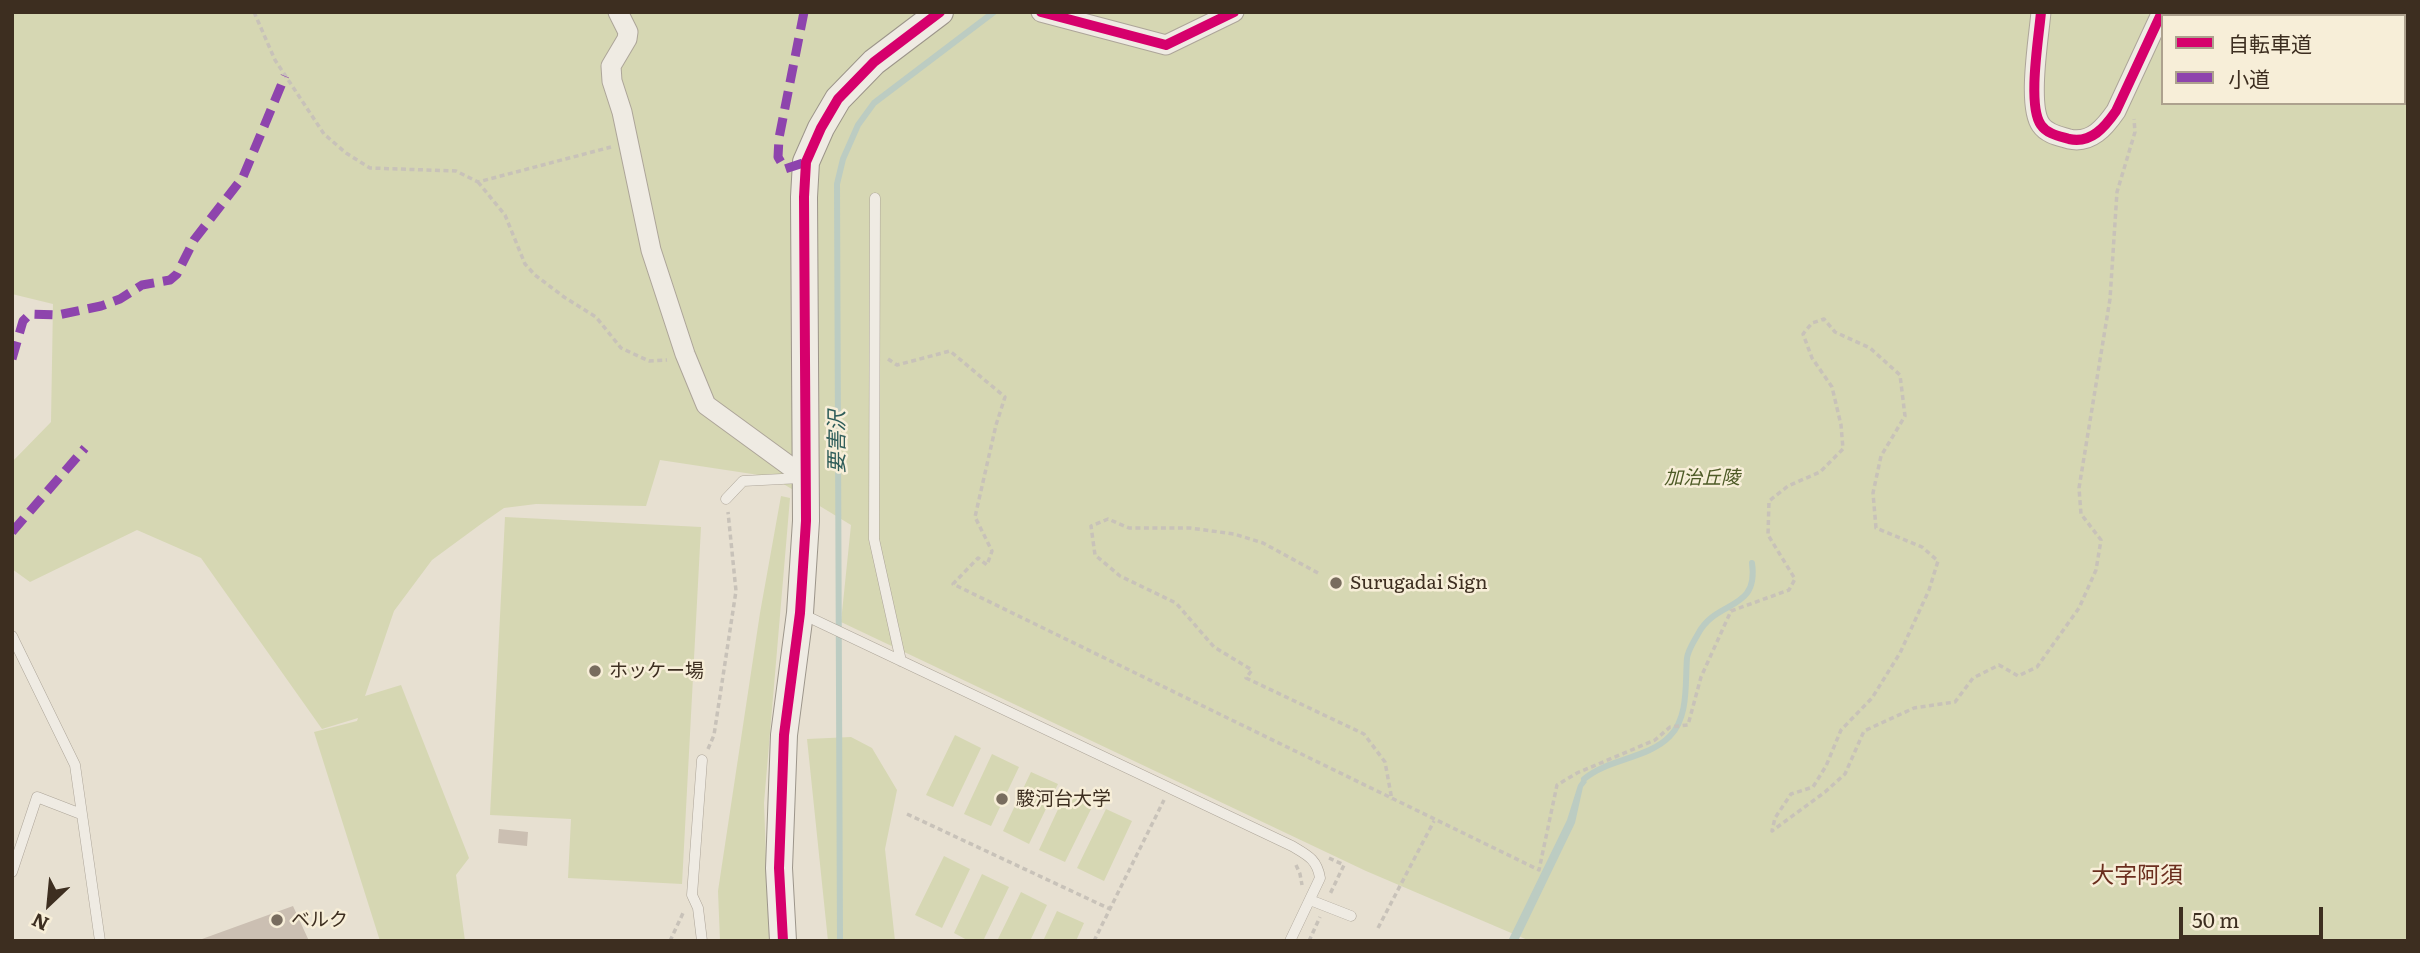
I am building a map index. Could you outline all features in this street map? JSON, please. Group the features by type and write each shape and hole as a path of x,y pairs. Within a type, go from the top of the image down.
{"street":[{"path":"618,12 628,32 610,71 629,143 651,250 687,360 706,405 806,478"},
{"path":"783,941 779,868 784,736 800,613 806,522 806,162 838,99 874,62 940,12"},
{"path":"1041,12 1166,45 1234,12"},
{"path":"2041,12 2034,84 2035,109 2040,124 2053,135 2075,140 2092,137 2112,118 2161,14"}],"lane":[{"path":"875,198 874,539 901,661"},
{"path":"726,499 743,481 806,478"},
{"path":"800,613 1313,858 1320,878 1290,941"},
{"path":"12,636 75,765 100,941"},
{"path":"702,761 692,895 698,908 702,941"},
{"path":"12,873 37,797 81,814"},
{"path":"1310,900 1351,916"}],"path":[{"path":"254,12 265,42 298,97 324,134 346,153 370,168 456,172 478,182 505,215 525,264 535,275 596,317 621,348 634,356 649,361 687,360"},
{"path":"874,350 897,365 950,351 1005,397 975,517 992,551 987,565 978,558 953,584 1539,870 1558,785 1577,773 1655,740 1670,727 1688,725 1701,677 1731,611 1789,590 1795,579 1769,535 1769,501 1788,486 1820,472 1843,449 1841,425 1832,387 1812,358 1803,334 1812,323 1824,319 1835,332 1870,348 1900,375 1905,416 1881,456 1873,493 1876,528 1922,547 1938,561 1929,590 1893,664 1872,698 1841,730 1813,787 1791,794 1775,818 1772,831 1845,774 1864,731 1914,708 1955,702 1973,678 1999,665 2018,676 2037,667 2079,608 2096,570 2101,540 2081,514 2079,488 2110,299 2117,192 2135,132 2134,108"},
{"path":"478,182 629,143"},
{"path":"702,761 714,735 736,591 726,499"},
{"path":"1318,573 1263,543 1234,534 1190,528 1129,528 1108,519 1091,526 1094,555 1120,576 1175,603 1214,647 1252,670 1247,678 1364,734 1385,762 1392,800"},
{"path":"1094,941 1164,798"},
{"path":"907,814 1110,909"},
{"path":"1378,928 1434,821"},
{"path":"1293,859 1300,874 1302,888"},
{"path":"670,941 692,895"}],"green space":[{"name":"加治丘陵","path":"12,12 2408,12 2408,941 1530,941 1366,871 841,622 851,525 772,477 660,460 646,506 536,504 504,508 432,560 394,611 365,696 401,685 469,858 456,875 465,941 380,941 314,732 357,721 358,718 322,729 201,558 137,530 30,582 12,569 12,462 51,422 53,304 12,294"},
{"path":"781,496 790,498 764,803 769,941 720,941 718,891 760,613"},
{"name":"ホッケー場","path":"505,517 701,527 682,884 568,878 571,819 490,815"},
{"path":"955,735 981,748 953,807 926,795"},
{"path":"851,737 872,748 897,790 885,849 895,941 828,941 807,739"},
{"path":"992,754 1019,767 991,826 964,814"},
{"path":"1031,772 1058,784 1029,844 1003,831"},
{"path":"1067,790 1094,803 1065,862 1039,850"},
{"path":"1106,809 1132,821 1104,881 1077,868"},
{"path":"944,856 970,869 942,928 915,915"},
{"path":"982,874 1009,887 983,941 969,941 954,933"},
{"path":"1021,892 1047,905 1030,941 997,941"},
{"path":"1057,911 1084,923 1076,941 1043,941"}],"shaded area":[{"path":"1583,778 1587,782 1583,787 1575,823 1518,941 1508,941 1567,820 1578,785"}],"building":[{"path":"499,829 528,832 527,846 498,843"},
{"name":"ベルク","path":"293,906 309,941 202,941 202,939"}],"waterway":[{"name":"要害沢","path":"840,941 837,184 843,159 858,125 874,103 994,12"},
{"path":"1584,779 1605,767 1651,749 1670,736 1683,709 1690,649 1706,623 1743,598 1749,590 1752,563"}],"marked path":[{"path":"804,12 779,138 778,157 785,169 806,162"},
{"path":"12,359 23,321 30,314 58,315 101,306 120,299 142,285 170,280 177,274 194,240 243,177 285,76"},
{"path":"12,532 85,448"}],"cycle path":[{"path":"783,941 779,868 784,735 800,613 806,521 806,162 838,99 874,62 940,12"},
{"path":"1041,12 1166,45 1234,12"},
{"path":"2041,12 2034,87 2037,116 2046,131 2077,140 2097,133 2116,111 2161,14"}],"place":[{"name":"Surugadai Sign","path":"1336,583"},
{"name":"ホッケー場","path":"595,671"},
{"name":"駿河台大学","path":"1002,799"},
{"name":"ベルク","path":"277,920"}],"district":[{"name":"大字阿須","path":"2137,876"}]}
